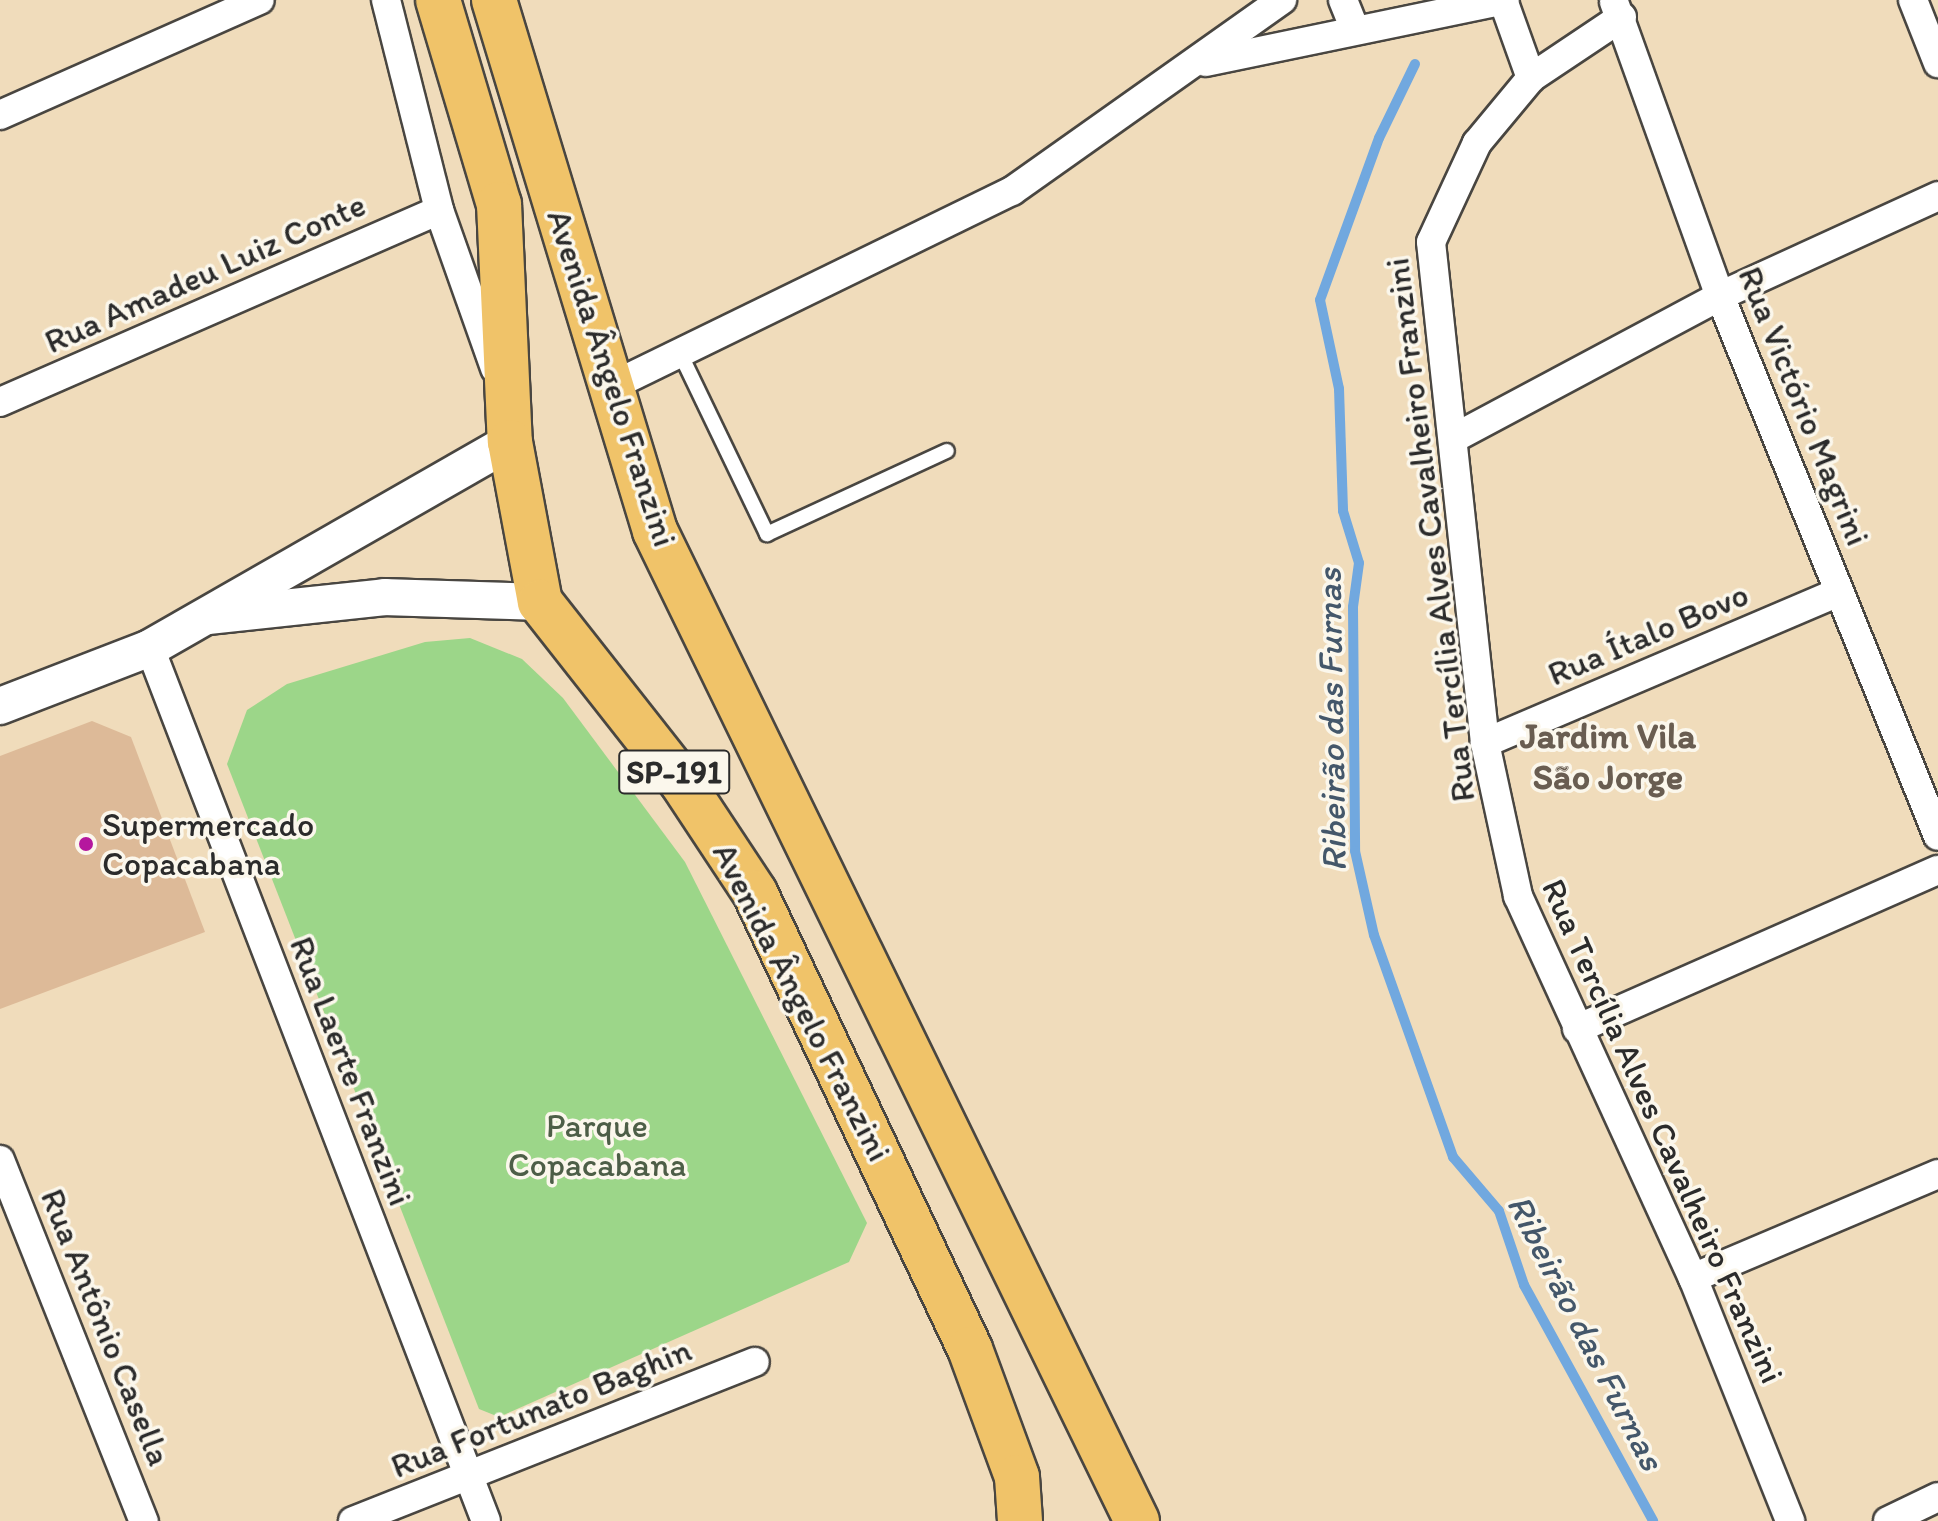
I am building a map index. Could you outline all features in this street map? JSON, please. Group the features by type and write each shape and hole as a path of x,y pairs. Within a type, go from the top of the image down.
{"main road":[{"name":"Avenida Ângelo Franzini","path":"438,0 499,204 510,426 540,602 681,781 755,893 970,1349 1017,1477 1020,1521"},
{"name":"Avenida Ângelo Franzini","path":"494,0 655,531 1137,1521"}],"street":[{"path":"0,115 260,0"},
{"path":"0,706 150,648 191,618 510,426 439,210 386,0"},
{"path":"612,386 1012,191 1198,64 1282,0"},
{"path":"1343,0 1355,30"},
{"path":"1198,64 1504,0 1531,78"},
{"path":"1913,0 1938,63"},
{"name":"Rua Tercília Alves Cavalheiro Franzini","path":"1617,8 1531,78 1477,143 1431,242 1456,437 1485,743 1518,896 1693,1278 1790,1521"},
{"name":"Rua Victório Magrini","path":"1617,8 1720,296 1938,836"},
{"path":"1456,437 1720,296 1938,196"},
{"name":"Rua Amadeu Luiz Conte","path":"0,402 439,210"},
{"name":"Rua Ítalo Bovo","path":"1485,743 1839,592"},
{"path":"191,618 385,597 540,602"},
{"name":"Rua Laerte Franzini","path":"150,648 486,1521"},
{"path":"1577,1029 1938,870"},
{"name":"Rua Antônio Casella","path":"0,1160 144,1521"},
{"path":"1693,1278 1938,1174"},
{"name":"Rua Fortunato Baghin","path":"353,1521 755,1362"},
{"path":"1888,1521 1938,1497"}],"lane":[{"path":"680,353 767,534 947,451"}],"green space":[{"name":"Parque Copacabana","path":"470,638 522,659 563,698 685,862 867,1223 849,1262 499,1417 479,1409 227,764 247,710 287,684 425,642"}],"building":[{"name":"Supermercado Copacabana","path":"92,721 131,737 205,932 0,1009 0,756"}],"waterway":[{"name":"Ribeirão das Furnas","path":"1415,64 1379,138 1320,300 1339,389 1343,511 1359,563 1353,607 1355,851 1374,935 1453,1157 1499,1211 1524,1285 1653,1521"}],"place":[{"name":"Supermercado Copacabana","path":"86,844"}],"district":[{"name":"Jardim Vila São Jorge","path":"1608,756"}]}
